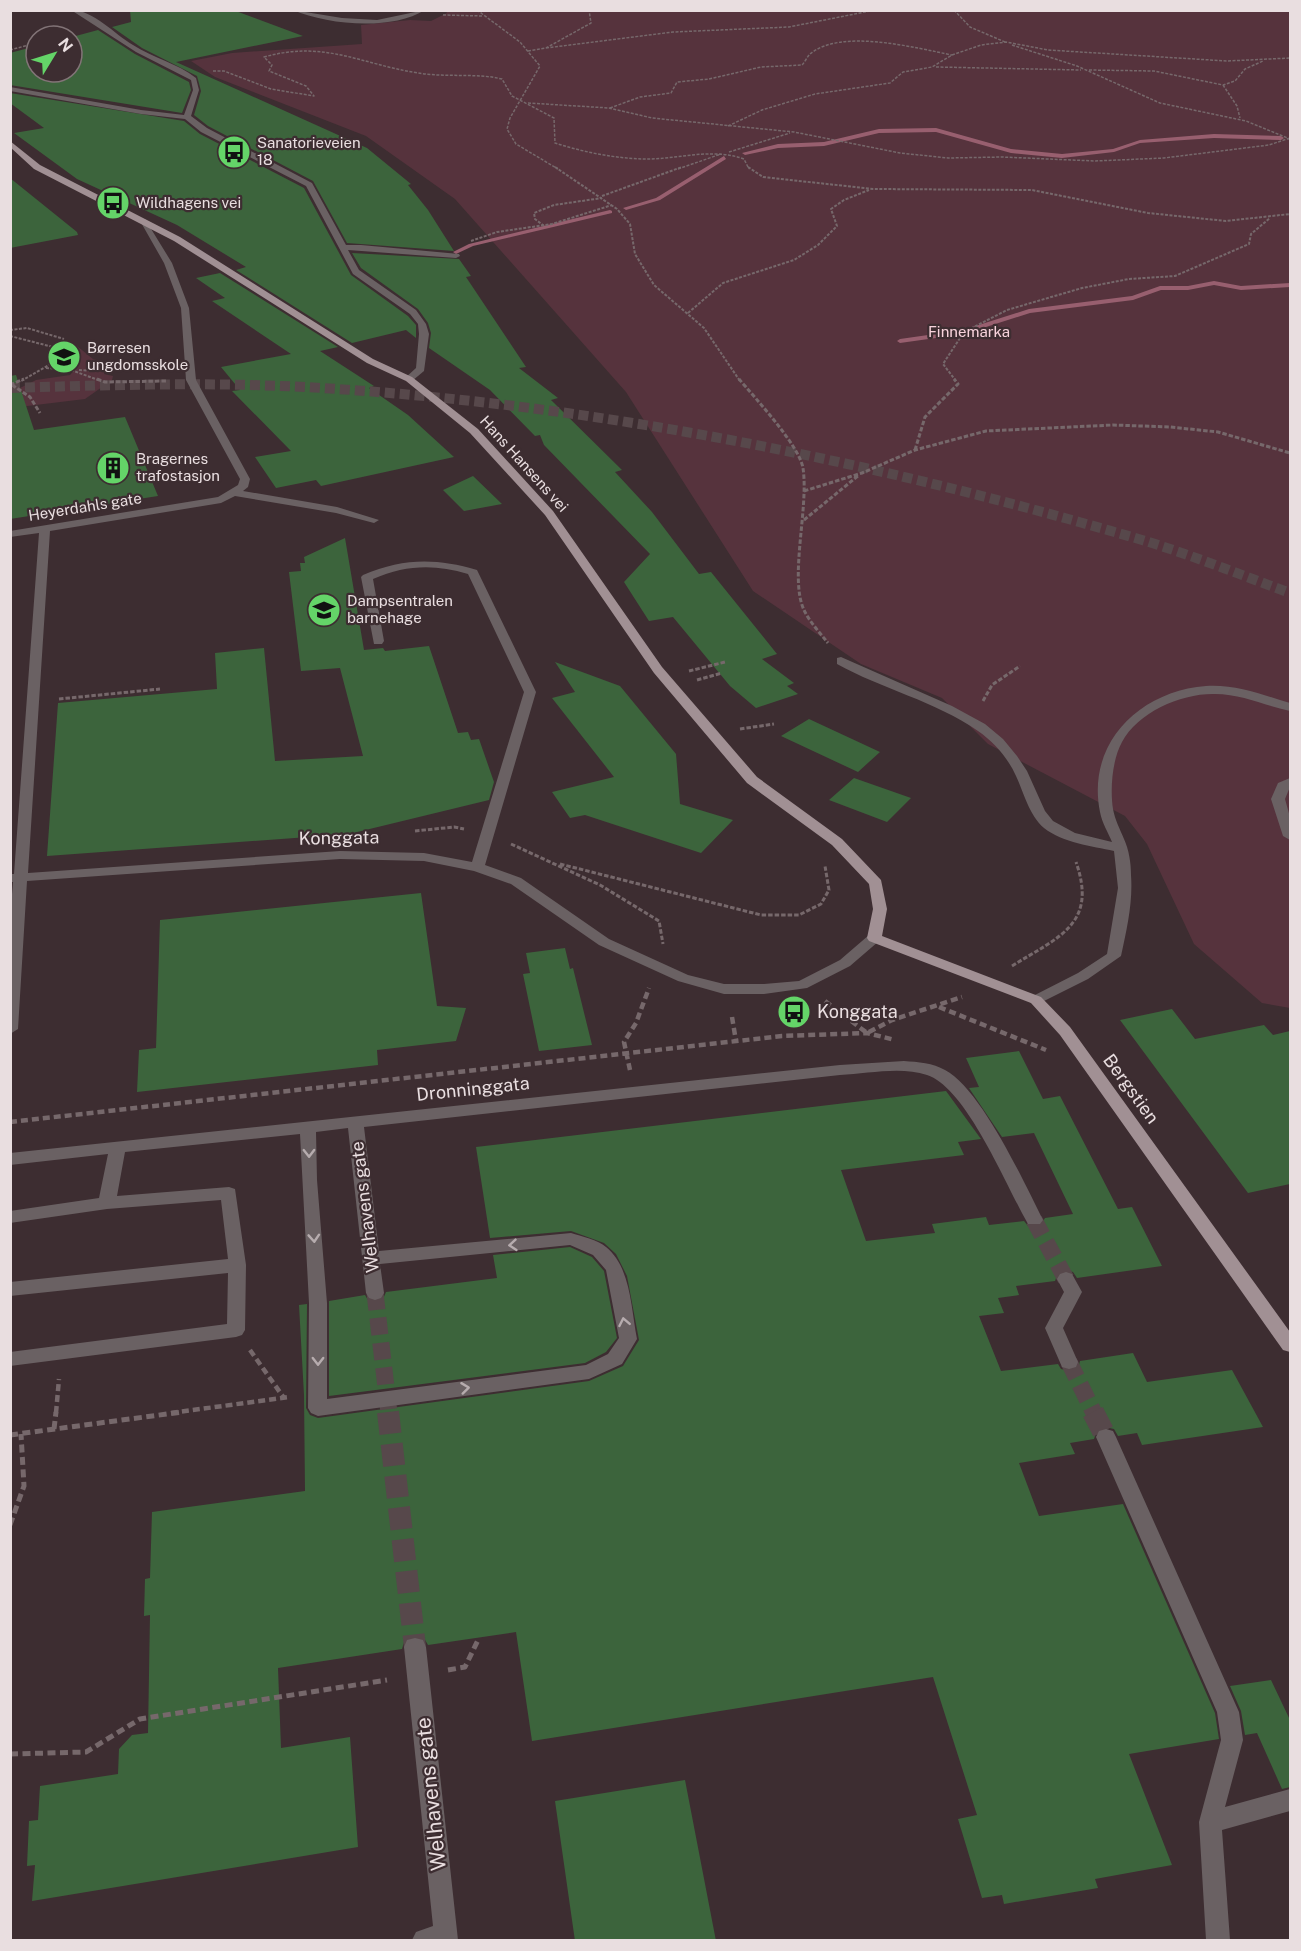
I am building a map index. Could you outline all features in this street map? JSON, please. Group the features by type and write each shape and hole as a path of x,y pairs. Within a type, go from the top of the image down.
{"main road":[{"name":"Hans Hansens vei","path":"10,143 38,167 177,239 370,361 409,380 474,431 549,513 664,676 752,780 837,842 876,883 880,909 874,938"},
{"name":"Bergstien","path":"874,938 1036,1000 1065,1030 1290,1345"}],"street":[{"path":"74,10 91,17 139,52 185,71 194,79 195,90 187,117"},
{"path":"296,10 337,21 366,22 400,18 422,10"},
{"path":"10,89 141,112 187,117 204,130 309,185 356,272 413,312 422,324 424,334 421,369 409,380"},
{"path":"142,221 168,263 185,308 191,380 245,479 243,487 233,494"},
{"path":"342,248 361,247 451,255"},
{"path":"233,494 337,510 374,520"},
{"name":"Heyerdahls gate","path":"10,534 221,500 233,494"},
{"path":"10,1029 16,878 34,701 45,529"},
{"path":"378,641 367,577 393,566 420,562 450,565 472,572 530,692 477,867"},
{"path":"841,661 867,677 958,714 981,727 996,739 1019,770 1037,809 1053,829 1120,848"},
{"path":"1036,1000 1083,976 1114,956 1125,906 1120,848 1106,809 1110,754 1116,740 1143,714 1169,699 1207,690 1243,693 1290,707"},
{"path":"1290,782 1282,786 1278,799 1290,836"},
{"name":"Konggata","path":"16,878 340,855 424,857 477,867 516,881 604,942 683,978 724,989 764,989 802,985 845,963 874,938"},
{"name":"Dronninggata","path":"10,1159 840,1070 914,1067 939,1073 956,1084 1009,1171 1034,1220"},
{"name":"Welhavens gate","path":"355,1121 375,1293"},
{"path":"308,1126 309,1180 318,1303 318,1408 588,1372 615,1359 628,1339 614,1268 599,1250 571,1239 372,1258"},
{"path":"107,1203 118,1147"},
{"path":"10,1216 107,1203 229,1194 237,1265 236,1330 10,1359"},
{"path":"10,1289 237,1265"},
{"path":"1066,1279 1073,1292 1054,1328 1069,1362"},
{"path":"1106,1437 1228,1712 1232,1740 1210,1822 1218,1941"},
{"name":"Welhavens gate","path":"415,1647 439,1939"},
{"path":"1210,1822 1290,1800"}],"path":[{"path":"477,10 528,51 540,66 521,103 510,118 507,129 516,144 602,197 630,224 635,254 654,285 704,328 738,378 776,421 803,466 804,520 798,571 803,609 841,661"},
{"path":"546,48 591,23 589,10"},
{"path":"528,51 673,32 789,27 875,10"},
{"path":"954,10 961,22 984,35 1088,70 1125,90 1153,101 1240,118 1257,123 1290,139"},
{"path":"436,15 485,16"},
{"path":"609,108 640,97 671,93 677,82 684,79 709,79 760,67 802,65 809,55 822,48 849,42 874,41 952,55"},
{"path":"727,127 793,100 836,89 884,84 895,80 903,72 932,66 946,61 952,55 981,45 1006,42 1048,50 1227,61 1290,58"},
{"path":"185,71 224,71 271,89 314,96 306,86 269,71 272,65 264,57 285,51 322,49 414,73 502,79 512,96 521,103 554,118 555,143 560,147 642,159 727,153 744,159 750,170 763,177 873,189 1032,190 1148,213 1205,219 1271,218 1290,214"},
{"path":"10,50 13,54 10,55"},
{"path":"932,66 1154,71 1223,85 1235,81 1245,69 1267,59"},
{"path":"1223,85 1237,106 1240,118"},
{"path":"521,103 609,108 652,118 794,132 891,151 948,158 1002,157 1095,161 1164,158 1269,146 1290,139"},
{"path":"544,226 535,219 534,213 554,205 602,197 643,185 691,161 727,153 794,132"},
{"path":"688,313 724,283 745,274 777,267 829,237 837,225 831,209 844,200 873,189"},
{"path":"451,255 451,249 497,232 544,226 612,205"},
{"path":"915,450 925,417 958,384 943,364 964,332 1007,310 1082,288 1129,279 1175,276 1249,244 1251,234 1271,218"},
{"path":"10,330 27,328 63,339"},
{"path":"10,336 59,351 63,357 11,385"},
{"path":"46,368 97,371"},
{"path":"71,370 105,382 191,380"},
{"path":"11,385 30,397 40,413"},
{"path":"804,491 862,473 915,450 986,431 1113,425 1218,432 1290,453"},
{"path":"804,520 862,473"},
{"path":"664,676 725,662"},
{"path":"981,727 983,696 993,683 1020,666"},
{"path":"34,701 160,689"},
{"path":"1012,966 1077,920 1082,902 1080,871 1071,851 1053,829"},
{"path":"550,862 761,915 799,915 821,904 829,890 824,863"},
{"path":"802,985 867,1033"},
{"path":"635,1091 624,1042 636,1023 649,988"},
{"path":"867,1033 892,1020 938,1007 971,994"},
{"path":"938,1007 1092,1068"},
{"path":"732,1017 736,1041"},
{"path":"10,1122 736,1041 867,1033 898,1041"},
{"path":"236,1330 284,1398"},
{"path":"54,1429 61,1352"},
{"path":"10,1435 294,1396"},
{"path":"10,1525 24,1485 21,1434"},
{"path":"10,1754 86,1752 140,1719 465,1667 479,1638"}],"green space":[{"name":"Finnemarka","path":"445,10 1290,11 1290,1008 1262,1003 1194,944 1147,844 1125,816 988,744 942,698 861,664 753,591 626,392 455,199 366,136 215,77 191,61 232,53 362,44 361,25 410,20 431,21 447,13"},
{"path":"77,346 93,359 111,364 104,374 113,376 112,380 85,399 11,408 10,393 36,380 70,375 77,367 63,348"}],"building":[{"path":"130,10 233,10 303,36 176,62 367,148 411,184 408,185 428,210 454,251 347,243 313,181 208,126 194,115 201,91 197,76 142,48 112,27 131,22"},
{"path":"98,30 135,54 189,82 191,90 182,113 10,85 10,53 24,49 24,84 84,84 84,34"},
{"path":"10,93 184,121 200,134 304,188 351,275 408,316 416,325 416,338 406,330 352,343 236,270 246,267 177,225 77,179 14,133 44,128 10,103"},
{"path":"10,178 77,232 78,235 10,248"},
{"path":"352,253 459,259 471,276 466,277 526,367 519,368 558,398 551,400 622,470 615,472 652,512 699,574 711,572 777,654 762,659 794,683 787,686 798,694 756,708 730,686 673,617 649,621 624,582 650,554 544,445 540,435 535,436 490,390 429,348 431,333 428,323 418,309 361,268"},
{"path":"220,273 338,347 320,351 374,386 369,388 408,415 454,457 321,486 316,480 276,488 255,457 291,451 232,391 240,390 221,367 291,354 212,301 225,298 196,278"},
{"path":"16,375 34,430 125,417 158,496 10,519 10,376"},
{"path":"473,476 502,504 464,511 443,490"},
{"path":"345,538 364,650 383,648 385,651 429,646 458,733 468,732 471,740 479,739 494,782 489,800 349,834 47,856 58,703 217,689 215,653 264,648 275,761 363,756 340,668 301,671 289,572 301,571 300,563 305,563 304,557"},
{"path":"555,662 620,686 676,754 680,804 733,820 701,853 585,815 570,818 552,792 614,777 552,698 575,692"},
{"path":"809,719 880,752 858,772 781,736"},
{"path":"854,778 911,798 887,822 829,800"},
{"path":"421,893 437,1006 466,1008 456,1041 377,1050 378,1065 137,1092 139,1050 156,1048 160,920"},
{"path":"565,948 570,969 573,968 592,1045 539,1051 523,974 530,973 526,953"},
{"path":"1172,1009 1195,1039 1264,1025 1273,1035 1290,1031 1290,1184 1248,1193 1120,1020"},
{"path":"1019,1051 1043,1099 1060,1096 1118,1209 1132,1207 1162,1266 1077,1278 1073,1272 1065,1270 1058,1273 1055,1281 1016,1286 1019,1295 998,1298 1004,1313 979,1316 1001,1371 1058,1364 1061,1369 1070,1371 1078,1368 1080,1361 1133,1353 1147,1382 1232,1370 1263,1427 1142,1445 1137,1433 1118,1436 1114,1429 1105,1427 1097,1430 1094,1439 1070,1443 1075,1454 1019,1463 1039,1516 1123,1504 1215,1713 1219,1739 1129,1754 1172,1865 1095,1879 1098,1888 1004,1904 1002,1895 982,1898 958,1819 977,1815 933,1677 532,1741 516,1632 428,1645 424,1638 414,1636 405,1639 402,1649 278,1668 281,1748 350,1737 358,1847 32,1901 35,1865 27,1866 29,1821 38,1820 40,1786 118,1774 119,1749 132,1735 148,1733 150,1615 144,1616 145,1579 150,1578 152,1512 305,1491 304,1395 299,1305 307,1304 306,1408 310,1415 318,1418 589,1381 623,1366 639,1340 627,1276 616,1254 604,1243 571,1231 490,1238 476,1147 946,1091 981,1139 958,1142 964,1155 841,1170 866,1241 935,1233 932,1224 986,1217 989,1225 1024,1221 1028,1226 1040,1226 1045,1218 1073,1214 1034,1133 1002,1137 969,1088 979,1087 966,1058"},
{"path":"570,1247 592,1257 604,1271 617,1338 606,1352 585,1363 329,1396 329,1301 365,1295 368,1300 376,1302 383,1299 386,1292 497,1278 493,1255"},
{"path":"1271,1680 1290,1720 1290,1787 1282,1789 1257,1733 1245,1735 1241,1711 1230,1686"},
{"path":"685,1780 716,1941 575,1941 555,1801"}],"waterway":[{"path":"745,153 778,146 824,144 879,131 936,130 1011,151 1062,156 1114,150 1140,142 1214,136 1281,138"},
{"path":"626,208 658,199 724,158"},
{"path":"456,252 471,245 610,212"},
{"path":"900,341 964,332 1029,311 1133,298 1160,288 1188,288 1214,283 1241,288 1290,285"}],"tunnel":[{"path":"10,388 194,384 268,385 411,395 517,406 623,421 832,461 1039,511 1161,546 1290,593"},
{"path":"1034,1220 1066,1279"},
{"path":"375,1293 389,1413"},
{"path":"1069,1362 1094,1413"},
{"path":"388,1412 415,1647"},
{"path":"1093,1412 1106,1437"}],"place":[{"name":"Sanatorieveien 18","path":"234,152"},
{"name":"Wildhagens vei","path":"113,203"},
{"name":"Børresen ungdomsskole","path":"64,357"},
{"name":"Bragernes trafostasjon","path":"113,468"},
{"name":"Dampsentralen barnehage","path":"324,610"},
{"name":"Konggata","path":"794,1012"}]}
